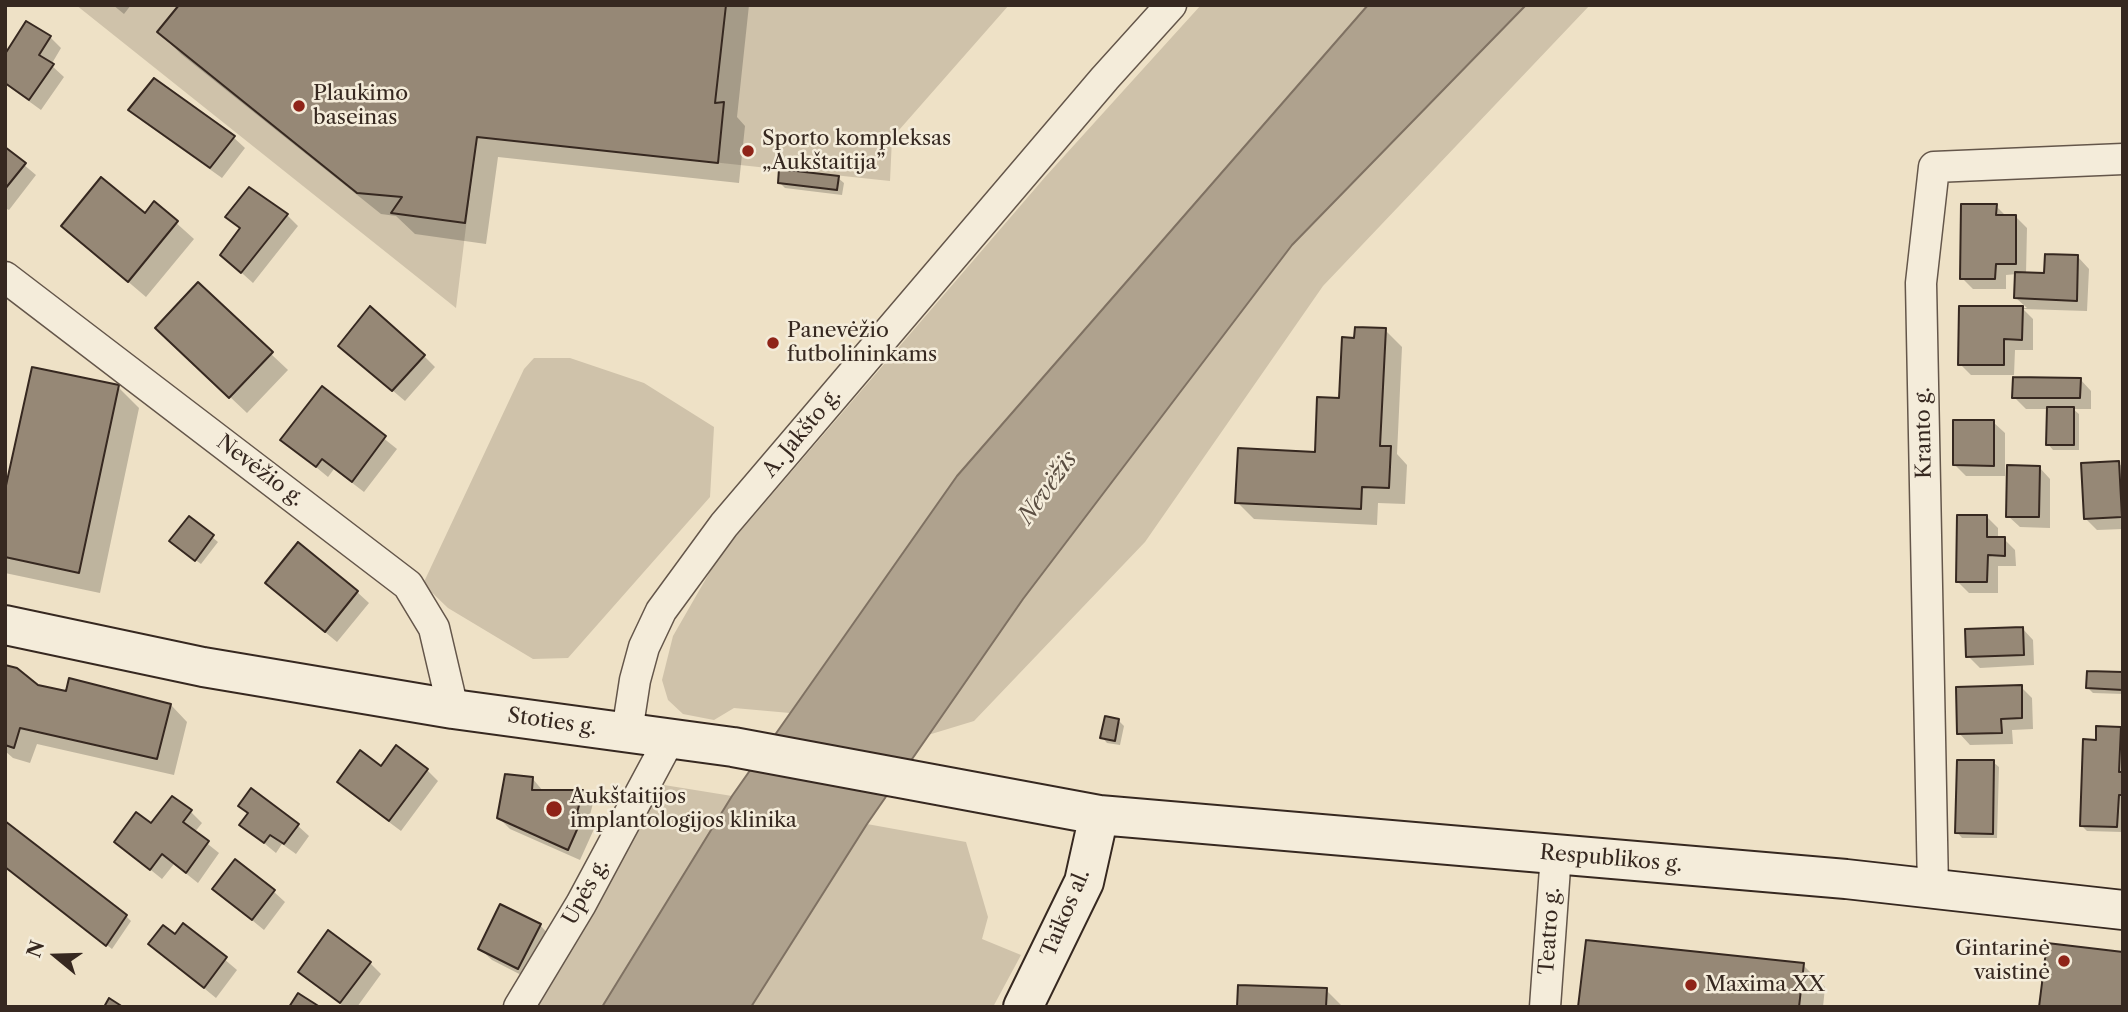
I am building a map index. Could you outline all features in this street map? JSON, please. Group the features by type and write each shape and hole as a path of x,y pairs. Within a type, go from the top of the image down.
{"main road":[{"name":"Stoties g.","path":"5,625 203,667 453,709 733,747 1099,815"},
{"name":"Respublikos g.","path":"1099,815 1556,854 2123,909"},
{"name":"Taikos al.","path":"1023,1007 1084,882 1099,815"}],"street":[{"name":"A. Jakšto g.","path":"627,732 635,680 644,647 662,611 724,525 1105,78 1171,5"},
{"name":"Kranto g.","path":"1933,889 1921,283 1934,167 2123,159"},
{"name":"Nevėžio g.","path":"5,276 408,585 434,628 453,709"},
{"name":"Upės g.","path":"519,1007 581,904 670,738"},
{"name":"Teatro g.","path":"1545,1007 1556,854"}],"shaded area":[{"name":"Sporto kompleksas „Aukštaitija”","path":"76,5 1009,5 892,138 890,181 477,137 456,308"},
{"path":"1201,5 1368,5 957,476 790,713 734,708 714,720 683,714 668,700 662,680 673,636 719,556 1046,176"},
{"path":"1526,5 1590,5 1323,286 1145,542 974,721 928,735 1023,599 1292,244"},
{"path":"534,358 570,358 644,383 714,427 710,497 568,658 533,659 448,608 423,584 524,369"},
{"path":"664,785 732,796 602,1007 531,1007"},
{"path":"867,824 966,842 988,917 982,939 1021,955 993,1007 751,1007"}],"water":[{"name":"Nevėžis","path":"1368,5 1526,5 1292,245 1023,599 867,824 751,1007 602,1007 732,796 957,476"}],"building":[{"name":"Sporto kompleksas „Aukštaitija”","path":"179,5 726,5 715,103 724,102 718,163 477,137 465,223 391,213 402,197 357,193 157,32"},
{"path":"26,21 51,36 39,55 54,64 29,100 5,83 5,54"},
{"path":"154,78 235,136 210,168 128,110"},
{"path":"5,147 26,163 5,189"},
{"path":"779,169 839,176 837,190 778,183"},
{"path":"101,177 145,213 154,201 178,221 128,282 61,226"},
{"path":"249,187 288,214 241,273 220,255 240,228 225,217"},
{"path":"1961,204 1997,204 1996,215 2016,215 2016,264 1996,264 1995,279 1960,279"},
{"path":"2045,254 2078,255 2077,301 2014,298 2015,272 2044,273"},
{"path":"198,282 273,352 229,398 155,328"},
{"path":"370,306 425,355 392,391 338,346"},
{"path":"1959,306 2023,306 2022,340 2004,339 2004,365 1958,365"},
{"path":"1355,327 1386,328 1380,446 1391,446 1389,488 1362,487 1361,509 1235,503 1238,448 1315,452 1317,397 1339,398 1342,337 1354,338"},
{"path":"32,367 119,385 79,573 5,557 5,490"},
{"path":"2013,377 2081,378 2080,398 2012,398"},
{"path":"322,386 386,436 352,482 322,459 316,467 280,440"},
{"path":"2047,407 2074,407 2074,445 2046,445"},
{"path":"1953,420 1994,420 1994,466 1953,465"},
{"path":"2119,461 2122,517 2084,519 2081,463"},
{"path":"2007,465 2040,466 2039,517 2006,517"},
{"path":"1957,515 1987,515 1987,537 2005,537 2005,556 1988,555 1987,582 1956,582"},
{"path":"189,516 214,535 195,561 169,541"},
{"path":"298,542 358,591 325,632 265,583"},
{"path":"2023,627 2024,655 1966,657 1965,629"},
{"path":"5,665 17,668 38,685 66,691 69,678 171,704 157,759 20,728 14,748 5,745"},
{"path":"2087,671 2123,672 2123,690 2086,688"},
{"path":"2022,685 2022,718 2001,719 2002,733 1957,734 1956,687"},
{"path":"1105,716 1119,719 1115,741 1100,738"},
{"path":"2096,726 2121,727 2119,772 2123,772 2123,795 2119,795 2117,827 2080,826 2083,739 2096,740"},
{"path":"396,745 428,769 389,821 337,782 360,750 381,766"},
{"path":"1957,760 1994,760 1993,834 1955,833"},
{"path":"505,774 533,777 532,790 583,790 577,813 583,816 568,850 497,818"},
{"path":"251,788 299,824 284,844 270,835 264,843 239,825 248,813 238,806"},
{"path":"172,796 192,810 183,822 209,841 186,873 162,854 150,870 114,842 136,812 151,823"},
{"path":"5,821 127,915 106,946 5,867"},
{"path":"235,859 275,890 252,920 212,889"},
{"path":"500,904 541,924 518,969 478,949"},
{"path":"183,923 227,957 204,988 148,944 163,925 175,934"},
{"path":"328,930 371,962 340,1003 298,972"},
{"name":"Maxima XX","path":"1586,940 1804,963 1799,1007 1578,1007"},
{"path":"2047,943 2123,952 2123,1007 2039,1007"},
{"path":"1238,985 1327,988 1326,1007 1237,1007"},
{"path":"298,993 320,1007 289,1007"},
{"path":"109,998 123,1007 104,1007"}],"place":[{"name":"Plaukimo baseinas","path":"299,106"},
{"name":"Sporto kompleksas „Aukštaitija”","path":"748,151"},
{"name":"Panevėžio futbolininkams","path":"773,343"},
{"name":"Aukštaitijos implantologijos klinika","path":"554,809"},
{"name":"Gintarinė vaistinė","path":"2064,961"},
{"name":"Maxima XX","path":"1691,985"}]}
